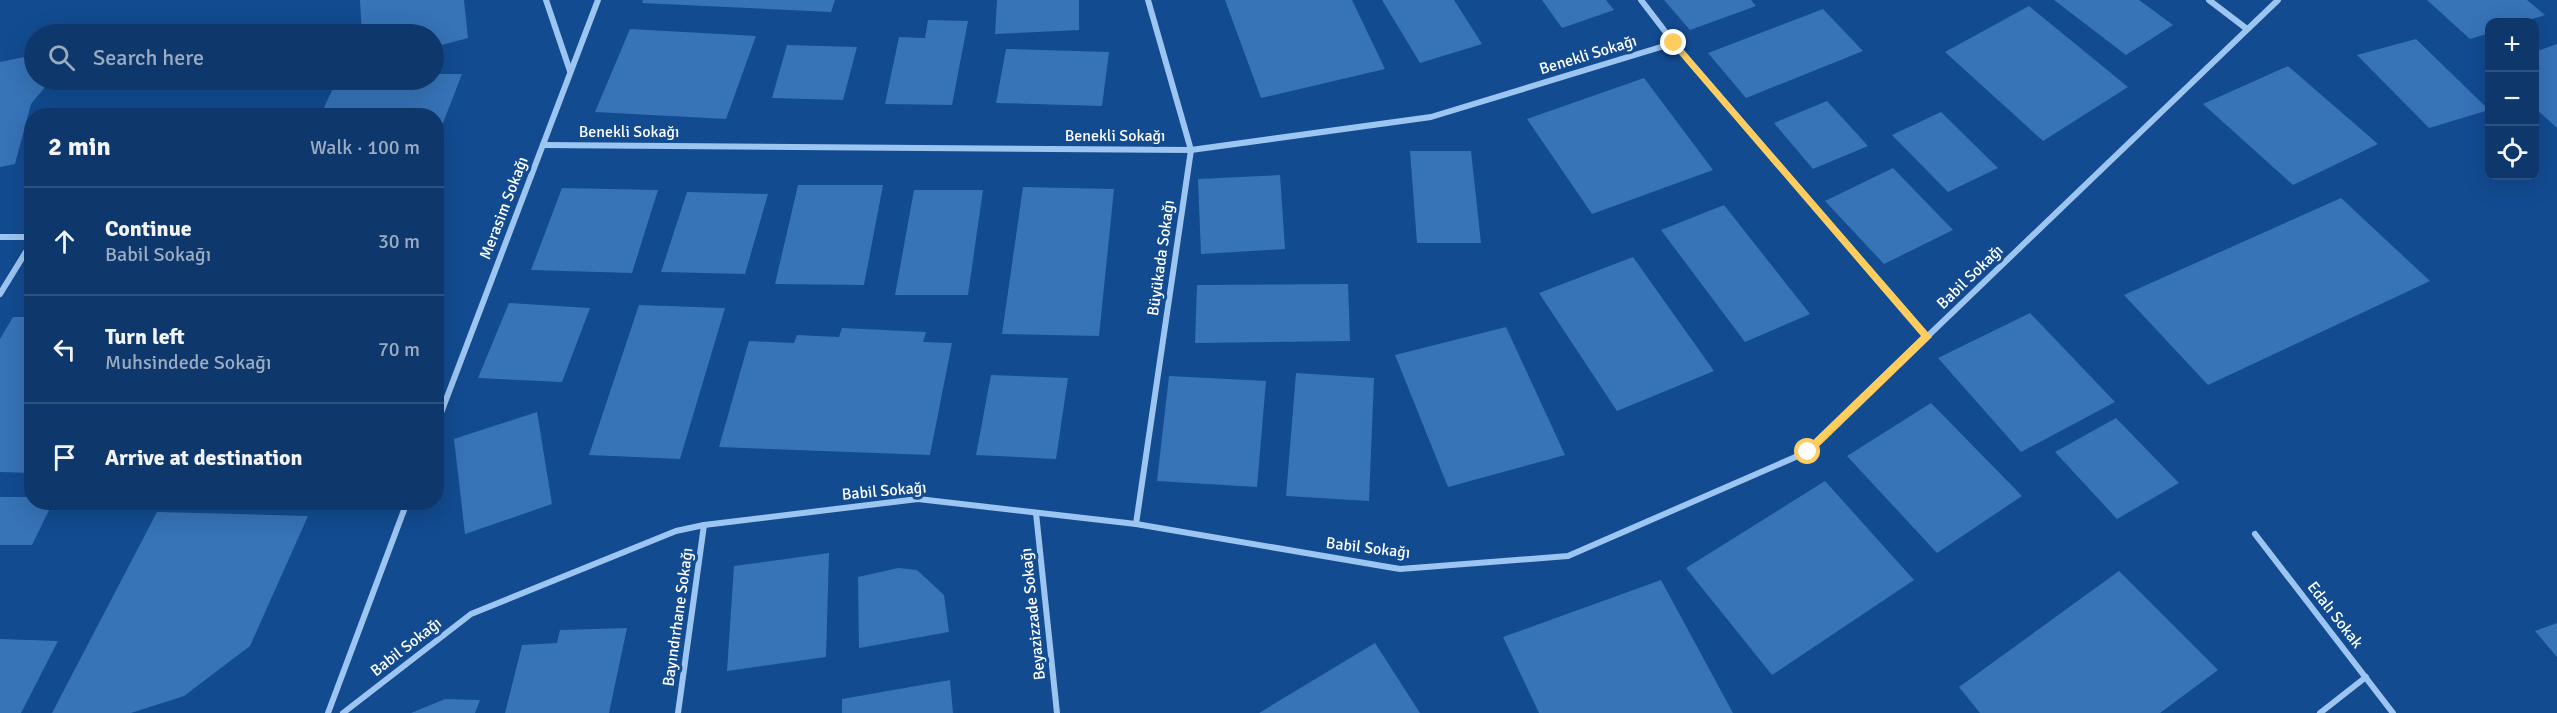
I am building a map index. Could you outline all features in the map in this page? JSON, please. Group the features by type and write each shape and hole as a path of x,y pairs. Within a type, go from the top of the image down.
{"street":[{"path":"546,0 570,72"},
{"name":"Merasim Sokağı","path":"444,405 598,0"},
{"name":"Büyükada Sokağı","path":"1136,524 1191,150 1148,0"},
{"path":"1641,0 1674,43 1927,337"},
{"path":"2209,0 2247,30"},
{"name":"Babil Sokağı","path":"343,713 471,614 676,531 704,525 918,499 1136,524 1400,569 1568,556 1808,452 2278,0"},
{"name":"Benekli Sokağı","path":"543,145 1191,150 1431,117 1674,43"},
{"path":"0,237 24,237"},
{"path":"0,294 24,255"},
{"path":"328,713 404,510"},
{"name":"Beyazizzade Sokağı","path":"1036,513 1057,713"},
{"name":"Bayındırhane Sokağı","path":"678,713 704,525"},
{"name":"Edalı Sokak","path":"2255,534 2393,713"},
{"path":"2320,713 2366,677"}],"building":[{"path":"360,0 464,0 468,38 444,44 444,24 361,24"},
{"path":"643,0 835,0 831,12 642,3"},
{"path":"997,0 1079,0 1079,30 995,34"},
{"path":"1225,0 1352,0 1385,69 1261,98"},
{"path":"1382,0 1454,0 1482,44 1420,63"},
{"path":"1542,0 1606,0 1614,10 1562,28"},
{"path":"1664,0 1751,0 1756,6 1690,30"},
{"path":"2054,0 2139,0 2173,25 2126,55"},
{"path":"2427,0 2527,0 2545,15 2535,18 2485,18 2485,34 2470,39"},
{"path":"2029,6 2128,87 2043,141 1945,52"},
{"path":"1823,9 1863,51 1746,98 1708,53"},
{"path":"928,20 968,21 952,105 885,104 899,37 925,38"},
{"path":"630,29 756,36 726,119 595,112"},
{"path":"2416,39 2485,106 2485,111 2429,128 2357,55"},
{"path":"2557,44 2557,128 2539,112 2539,50"},
{"path":"787,45 857,47 843,100 772,98"},
{"path":"1006,49 1109,52 1102,106 996,103"},
{"path":"24,57 24,90 43,90 30,108 24,108 24,130 15,164 0,167 0,62"},
{"path":"2288,66 2378,144 2293,185 2203,104"},
{"path":"444,74 462,74 444,120 444,108 324,108 332,90 444,90"},
{"path":"1644,78 1713,170 1592,214 1527,119"},
{"path":"1827,101 1868,146 1813,169 1774,123"},
{"path":"1941,112 1998,168 1948,192 1892,135"},
{"path":"1410,151 1471,151 1481,243 1417,243"},
{"path":"1893,168 1953,230 1884,264 1825,201"},
{"path":"1280,175 1285,249 1201,254 1198,179"},
{"path":"798,185 883,185 864,285 775,284"},
{"path":"1023,187 1114,189 1099,336 1002,334"},
{"path":"562,188 658,190 632,273 531,270"},
{"path":"914,190 983,190 968,295 895,295"},
{"path":"687,192 768,194 745,274 661,272"},
{"path":"2341,198 2430,281 2208,385 2124,295"},
{"path":"1724,205 1810,314 1745,342 1661,230"},
{"path":"1633,257 1714,371 1617,411 1539,293"},
{"path":"1348,284 1350,341 1195,343 1197,285"},
{"path":"509,303 590,308 562,382 478,378"},
{"path":"639,305 725,308 680,459 589,455"},
{"path":"2030,313 2115,402 2021,452 1938,358"},
{"path":"13,317 24,317 24,473 0,472 0,339"},
{"path":"1506,327 1565,455 1448,487 1395,355"},
{"path":"842,328 926,332 923,342 952,343 930,455 719,447 749,341 794,343 797,335 839,337"},
{"path":"1296,373 1374,378 1369,501 1286,496"},
{"path":"991,375 1068,378 1056,459 976,455"},
{"path":"1169,376 1266,381 1257,487 1157,481"},
{"path":"1931,403 2022,496 1937,553 1847,456"},
{"path":"537,412 552,504 465,534 454,439"},
{"path":"2116,418 2179,483 2117,519 2055,452"},
{"path":"1825,481 1914,580 1772,675 1686,568"},
{"path":"0,497 24,497 24,510 49,510 32,545 0,545"},
{"path":"157,512 308,516 250,646 184,696 131,713 52,713"},
{"path":"829,553 826,657 727,671 734,566"},
{"path":"898,568 917,570 944,595 949,632 859,648 858,577"},
{"path":"2119,571 2218,670 2160,713 1980,713 1959,687"},
{"path":"1661,580 1733,713 1539,713 1503,637"},
{"path":"2557,623 2557,657 2535,631"},
{"path":"627,628 609,713 505,713 522,645 557,643 560,630"},
{"path":"0,639 58,641 21,713 0,713"},
{"path":"1375,643 1420,713 1259,713"},
{"path":"950,680 953,713 842,713 842,699"},
{"path":"445,699 480,700 475,713 411,713"}],"route":[{"path":"1674,43 1927,337 1808,452"}]}
